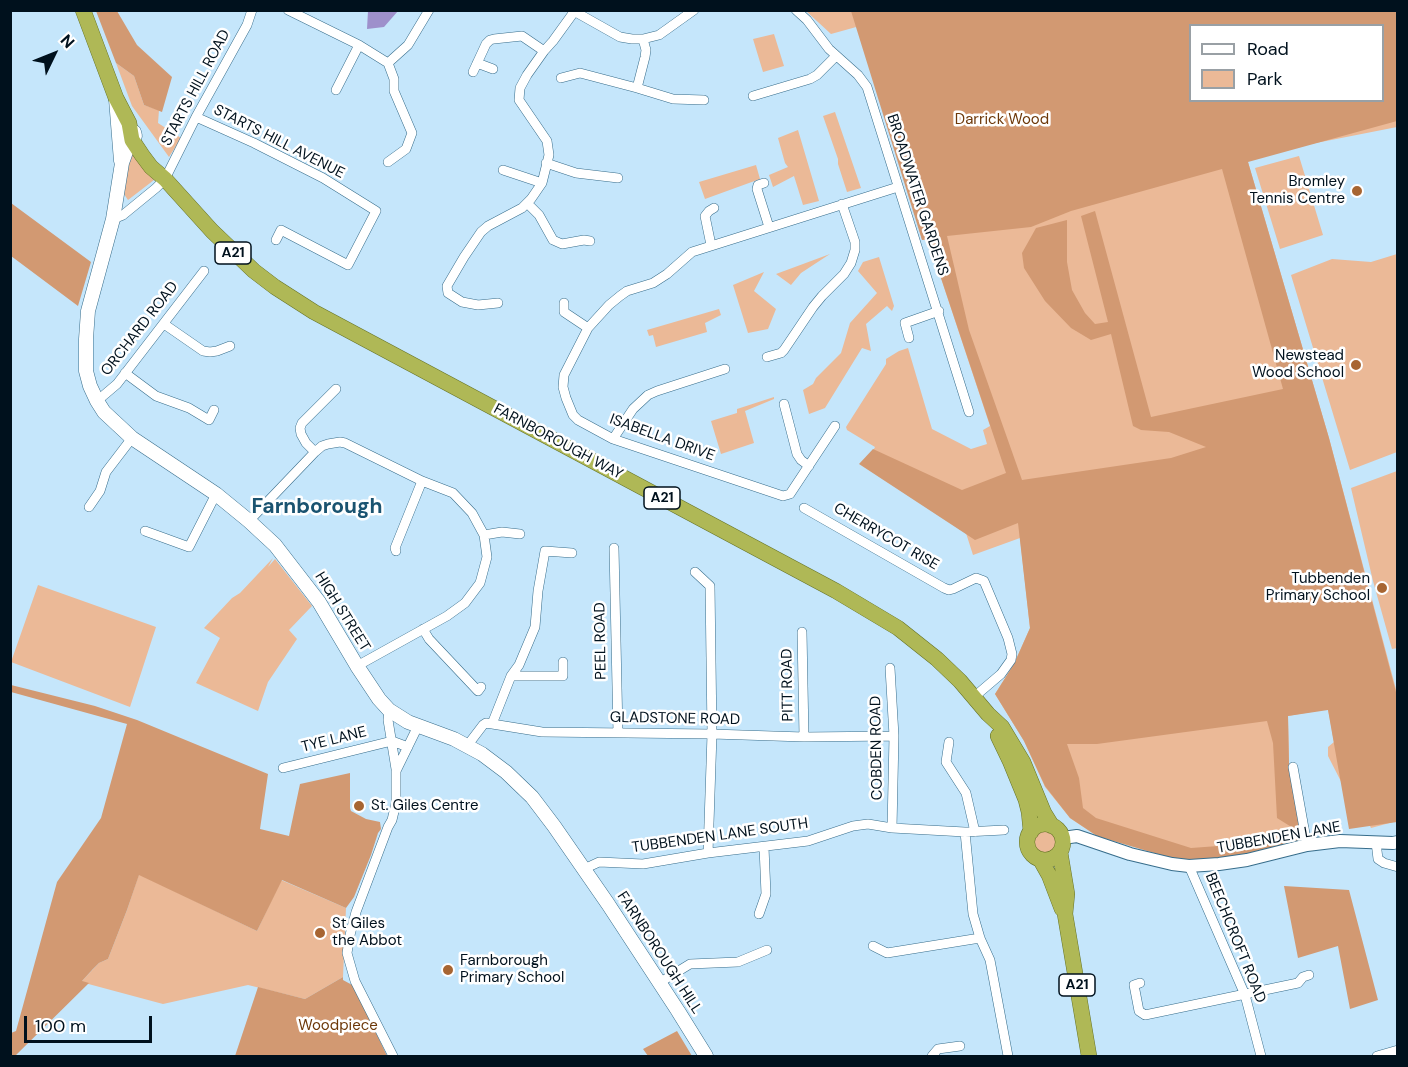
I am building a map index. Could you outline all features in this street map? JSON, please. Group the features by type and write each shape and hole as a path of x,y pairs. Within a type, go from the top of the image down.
{"highway":[{"name":"A21","path":"83,10 116,98 132,131 152,167 165,179"},
{"name":"FARNBOROUGH WAY","path":"165,179 234,253 263,278 314,312 852,600 892,624 947,669 1002,727 1017,750 1044,813 1052,826"},
{"name":"FARNBOROUGH WAY","path":"988,714 1021,787 1028,808 1031,832"},
{"path":"1040,825 1057,829 1061,845 1056,856 1051,859 1040,859 1031,853 1028,842 1031,832 1040,825"},
{"name":"A21","path":"1061,845 1066,894 1065,914 1089,1056"},
{"name":"A21","path":"1040,859 1065,914"}],"main road":[{"name":"HIGH STREET","path":"116,98 122,163"},
{"name":"HIGH STREET","path":"132,131 122,163 113,219 86,325 86,371 97,401 104,412 132,438 216,494 275,545 327,613 357,666 389,710 418,726 467,746 501,768 532,797 584,869"},
{"name":"FARNBOROUGH HILL","path":"584,869 705,1056"}],"street":[{"name":"STARTS HILL ROAD","path":"165,179 247,25 252,10"},
{"path":"288,10 359,45 388,63 394,79 394,91 412,133 406,149 388,162"},
{"path":"388,63 408,45 429,10"},
{"path":"590,19 596,10"},
{"path":"498,303 462,302 448,293 447,286 481,232 522,208 542,183 549,154 547,141 519,100 522,83 573,11 620,37 643,39 660,35 693,10"},
{"name":"BROADWATER GARDENS","path":"796,10 867,87 969,412"},
{"path":"493,69 475,67 486,45 494,39 522,36 544,51"},
{"path":"637,88 646,50 643,39"},
{"path":"336,90 359,45"},
{"path":"753,96 810,79 836,56"},
{"path":"561,78 580,73 673,99 704,100"},
{"name":"STARTS HILL AVENUE","path":"196,117 324,178 376,211 348,265 281,230 276,240"},
{"path":"546,163 576,173 618,178"},
{"path":"503,170 542,183"},
{"path":"513,185 517,175"},
{"path":"113,219 123,214 165,179"},
{"path":"764,183 758,185 757,189 769,227"},
{"name":"ISABELLA DRIVE","path":"809,466 790,494 783,496 613,439 573,415 563,387 564,375 588,328 600,314 627,291 653,283 667,274 692,252 898,187"},
{"path":"527,203 539,215 554,240 562,244 590,241"},
{"path":"767,357 784,350 816,303 844,274 851,263 855,242 842,204"},
{"path":"711,245 705,216 714,208"},
{"name":"ORCHARD ROAD","path":"97,401 109,392 125,373 204,271"},
{"path":"564,303 564,312 588,328"},
{"path":"909,338 905,323 939,311"},
{"path":"164,324 203,351 217,351 230,346"},
{"path":"613,439 633,409 648,395 725,369"},
{"path":"125,373 156,396 189,408 209,420 214,410"},
{"path":"315,452 306,443 300,428 302,423 336,389"},
{"path":"784,404 797,454 809,466 835,426"},
{"path":"89,507 99,491 106,472 132,438"},
{"path":"249,521 315,452 322,446 340,442 422,481 453,493 472,513 484,536 487,557 480,583 465,603 447,616 357,666"},
{"path":"396,551 395,548 422,481"},
{"path":"145,531 189,547 216,494"},
{"name":"CHERRYCOT RISE","path":"804,508 944,588 953,589 976,578 986,584 1008,638 1012,654 1011,660 1000,674 974,697"},
{"path":"484,536 502,532 520,534"},
{"name":"PEEL ROAD","path":"614,548 618,733"},
{"path":"467,746 483,725 492,724 511,676 519,665 534,627 545,551 572,552"},
{"path":"695,572 710,586 712,734 708,853"},
{"path":"423,628 429,639 478,691 481,687"},
{"name":"PITT ROAD","path":"802,632 804,737"},
{"path":"511,676 563,675 563,662"},
{"name":"COBDEN ROAD","path":"890,668 894,736 892,828"},
{"path":"389,710 388,720 396,771 396,802 392,820 356,912 347,953 355,981 393,1056"},
{"name":"GLADSTONE ROAD","path":"492,724 542,732 804,737 894,736"},
{"path":"396,771 418,726"},
{"path":"392,741 408,747"},
{"name":"TYE LANE","path":"284,768 392,741"},
{"path":"949,742 946,762 966,793 973,914 990,960 1008,1056"},
{"path":"1293,767 1307,846"},
{"name":"TUBBENDEN LANE SOUTH","path":"584,869 599,862 643,864 708,853 808,841 853,826 868,824 892,828 970,832 1004,830"},
{"name":"TUBBENDEN LANE","path":"1061,845 1077,836 1130,854 1189,866 1247,860 1340,841 1398,842"},
{"path":"1376,842 1378,859 1397,870"},
{"path":"759,914 766,894 764,847"},
{"name":"BEECHCROFT ROAD","path":"1189,866 1245,995 1261,1056"},
{"path":"873,946 887,953 981,938"},
{"path":"659,983 690,964 738,962 767,950"},
{"path":"1140,983 1134,985 1139,1011 1145,1015 1298,984 1303,977 1309,975"},
{"path":"932,1056 938,1049 960,1046"},
{"path":"1377,1056 1398,1050"}],"green space":[{"path":"96,11 117,11 137,45 172,77 162,112 144,105 134,76 116,63"},
{"name":"Darrick Wood","path":"806,11 1397,11 1397,127 1245,157 1329,438 1397,693 1397,821 1371,828 1359,802 1353,805 1328,756 1328,747 1334,742 1328,709 1288,716 1289,763 1303,841 1178,860 1097,836 1070,818 1045,787 1024,741 995,694 1014,664 1030,628 1020,538 973,555 965,530 960,530 865,466 875,447 847,430 846,427 886,364 886,359 908,348 932,429 971,449 987,444 983,430 990,426 928,239 922,240 867,24 831,34"},
{"name":"Darrick Wood","path":"851,11 1397,11 1397,121 1248,162 1329,438 1397,696 1397,822 1349,829 1328,710 1288,716 1289,763 1302,830 1293,828 1277,818 1273,743 1267,721 1097,744 1067,744 1079,778 1083,808 1096,818 1191,848 1300,840 1220,862 1178,860 1097,836 1070,818 1045,786 1024,741 995,694 1014,664 1030,628 1018,523 975,540 859,464 873,449 962,490 1006,473 928,239 922,240","holes":["1222,169 1283,389 1151,417 1095,211 1081,216 1108,322 1095,324 1085,313 1072,290 1067,262 1067,220 1036,228 1022,253 1024,268 1045,301 1071,328 1091,340 1111,334 1133,426 1141,430 1169,432 1206,447 1171,458 1022,480 969,330 947,236 1031,227 1071,211"]},
{"path":"774,34 784,66 763,72 753,39"},
{"path":"116,63 134,76 144,105 159,110 158,123 181,138 169,157 132,106"},
{"path":"835,112 861,188 847,192 823,116"},
{"path":"798,130 819,201 803,205 794,176 773,187 769,175 788,167 778,138"},
{"path":"134,151 154,180 128,200 124,194 130,152"},
{"path":"1299,156 1323,235 1280,249 1255,168"},
{"path":"756,165 760,179 705,199 699,182"},
{"path":"11,203 91,262 78,306 11,256"},
{"path":"830,254 801,273 791,285 776,274"},
{"name":"Newstead Wood School","path":"1397,254 1397,452 1350,470 1291,275 1332,259 1371,262"},
{"path":"879,257 894,306 892,311 887,306 866,324 871,351 862,348 825,408 809,414 803,390 813,384 841,353 850,323 877,293 858,271 863,262"},
{"path":"764,272 754,291 776,309 768,329 748,333 733,285"},
{"path":"719,309 721,315 705,323 707,332 656,347 653,335 649,336 647,330"},
{"path":"774,397 774,399 745,411 754,443 721,454 711,421 737,413 737,409"},
{"name":"Tubbenden Primary School","path":"1397,471 1398,648 1392,649 1351,488"},
{"path":"273,558 268,567 275,559 312,606 289,630 297,639 268,682 258,711 196,683 220,638 204,628"},
{"path":"38,585 156,627 130,707 11,662"},
{"path":"11,685 95,706 137,720 268,774 260,829 289,836 300,784 350,773 351,811 366,819 380,822 381,829 354,897 346,908 282,880 257,931 139,875 108,959 99,963 82,981 89,983 15,1056 11,1056 11,1033 16,1031 57,882 101,818 127,724 11,692"},
{"path":"1046,830 1055,833 1058,842 1055,851 1046,854 1037,851 1034,842 1037,833"},
{"path":"139,874 257,931 281,880 346,908 343,977 305,999 248,985 163,1004 81,982 99,963 108,959"},
{"path":"1284,886 1349,890 1378,1000 1350,1009 1338,946 1298,958"},
{"name":"Woodpiece","path":"343,977 343,980 354,986 387,1056 235,1056 258,987 305,999"},
{"path":"677,1031 692,1056 648,1056 643,1049"}],"shaded area":[{"path":"368,10 398,11 384,27 367,29"}],"place":[{"name":"Bromley Tennis Centre","path":"1357,191"},
{"name":"Newstead Wood School","path":"1356,365"},
{"name":"Tubbenden Primary School","path":"1382,588"},
{"name":"St. Giles Centre","path":"359,806"},
{"name":"St Giles the Abbot","path":"320,933"},
{"name":"Farnborough Primary School","path":"448,970"}],"district":[{"name":"Farnborough","path":"317,507"}]}
